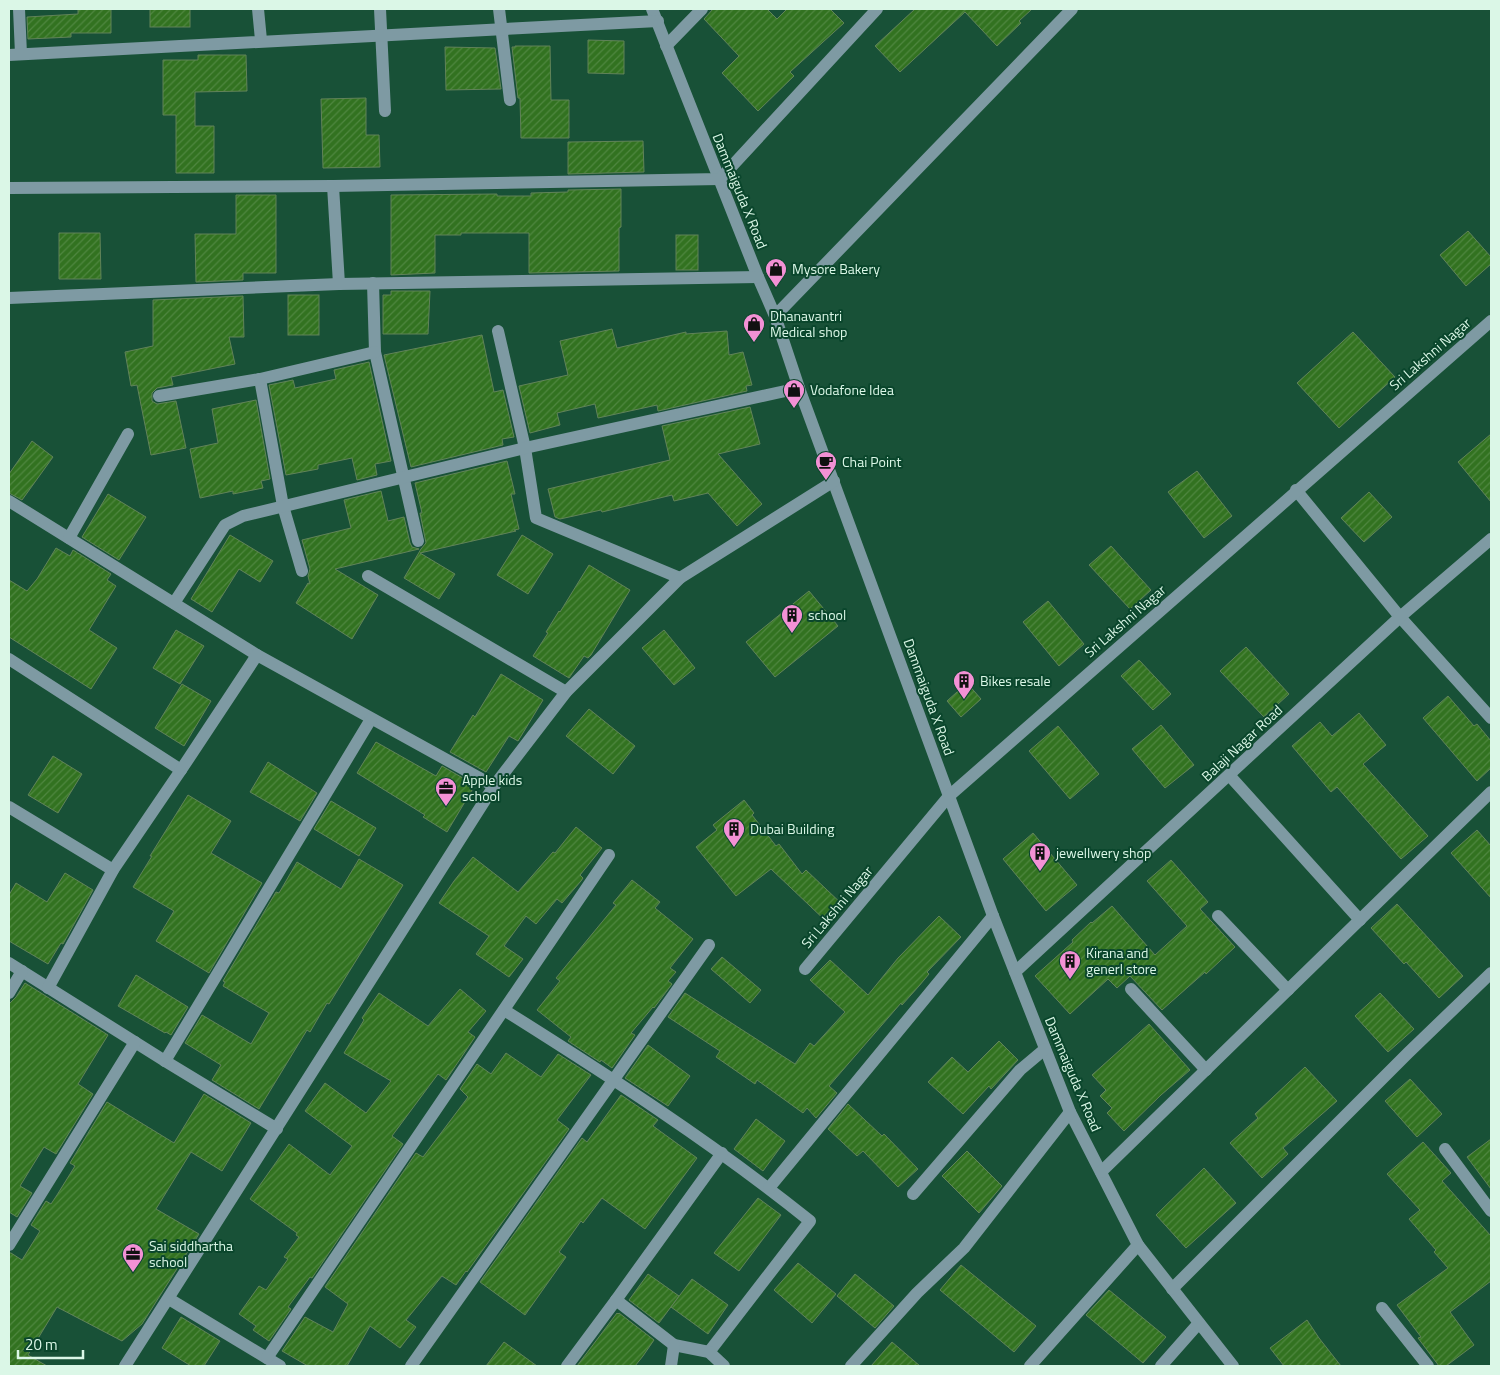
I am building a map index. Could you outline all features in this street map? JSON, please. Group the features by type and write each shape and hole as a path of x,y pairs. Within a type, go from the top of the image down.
{"street":[{"path":"20,9 15,54 658,21"},
{"path":"258,9 261,40"},
{"path":"380,9 386,111"},
{"path":"499,9 510,100"},
{"name":"Dammaiguda X Road","path":"652,9 775,316 993,916 1070,1112 1138,1245 1233,1366"},
{"path":"666,46 702,9"},
{"path":"9,188 333,186 720,179 876,9"},
{"path":"775,316 1072,9"},
{"path":"333,186 339,284"},
{"path":"9,298 373,283 758,277"},
{"path":"373,283 375,352 418,541"},
{"name":"Sri Lakshni Nagar","path":"805,969 949,796 1491,321"},
{"path":"498,331 525,448 536,518 680,578"},
{"path":"159,396 260,379 375,352"},
{"path":"260,379 283,506 302,571"},
{"path":"174,603 225,524 243,516 402,476 800,388"},
{"path":"69,538 128,434"},
{"path":"126,1366 494,786 566,692 680,578 834,481"},
{"path":"1296,490 1400,617 1491,718"},
{"path":"9,501 257,655 494,786"},
{"name":"Balaji Nagar Road","path":"1015,972 1400,617 1491,539"},
{"path":"368,576 566,692"},
{"path":"48,988 113,870 257,655"},
{"path":"9,659 181,770"},
{"path":"165,1061 371,719"},
{"path":"1229,775 1360,920"},
{"path":"1102,1172 1491,792"},
{"path":"9,807 113,870"},
{"path":"267,1358 609,855"},
{"path":"769,1188 993,916"},
{"path":"1218,916 1288,990"},
{"path":"410,1366 709,945"},
{"path":"9,963 165,1061 277,1128"},
{"path":"9,993 22,971"},
{"path":"1172,1289 1401,1060 1491,973"},
{"path":"1131,989 1206,1070"},
{"path":"504,1010 614,1080 722,1153 810,1221 709,1352"},
{"path":"9,1245 135,1042"},
{"path":"913,1194 1020,1070 1045,1049"},
{"path":"851,1366 917,1293 964,1248 1070,1112"},
{"path":"1445,1149 1491,1211"},
{"path":"566,1366 722,1153"},
{"path":"1030,1366 1138,1245"},
{"path":"169,1299 280,1366"},
{"path":"616,1300 674,1345 709,1352 724,1366"},
{"path":"1382,1308 1428,1366"},
{"path":"1161,1366 1199,1324"},
{"path":"671,1366 674,1345"}],"building":[{"path":"78,9 111,9 111,33 71,33 71,37 28,39 27,17 78,14"},
{"path":"150,9 190,9 190,27 150,27"},
{"path":"713,9 767,9 777,19 787,9 830,9 844,23 790,72 794,76 758,111 722,73 739,56 704,19"},
{"path":"915,9 1032,9 1019,21 1021,23 997,46 965,12 900,72 875,46"},
{"path":"588,40 624,41 624,74 588,73"},
{"path":"550,46 551,100 569,100 569,138 521,138 520,98 518,98 512,47"},
{"path":"445,47 495,48 501,89 446,90"},
{"path":"198,55 246,55 247,91 195,92 195,126 214,126 214,173 176,173 176,115 163,115 163,60 198,60"},
{"path":"366,98 366,135 379,135 380,167 323,168 321,99"},
{"path":"643,141 644,172 568,174 568,142"},
{"path":"621,189 619,271 529,273 529,233 461,233 461,235 435,235 435,273 391,275 391,195 497,194 497,196 531,196 531,193 568,192 568,190"},
{"path":"236,195 276,195 276,273 243,273 243,280 196,282 195,234 236,234"},
{"path":"1468,231 1491,257 1491,264 1466,286 1440,255"},
{"path":"59,233 100,233 101,279 59,279"},
{"path":"676,235 698,235 698,270 676,270"},
{"path":"391,291 430,291 428,334 383,334 383,295 391,295"},
{"path":"288,295 319,295 319,335 288,335"},
{"path":"243,296 244,337 229,337 235,364 171,377 173,385 157,388 152,393 152,401 157,404 176,401 186,448 151,455 137,385 131,386 125,352 153,346 153,300"},
{"path":"612,329 617,348 686,332 686,334 727,331 729,355 743,352 752,385 746,386 747,391 658,411 657,405 598,418 595,404 557,413 560,425 530,433 519,386 568,375 560,341"},
{"path":"1353,332 1395,377 1339,428 1297,383"},
{"path":"482,335 494,392 503,390 514,437 502,439 503,445 411,467 384,355"},
{"path":"369,362 391,461 375,464 377,475 357,480 352,458 318,465 318,469 286,475 269,385 293,380 295,388 336,379 334,370"},
{"path":"256,400 270,479 261,481 263,488 233,494 233,491 200,498 190,449 218,443 212,409"},
{"path":"750,407 760,444 718,454 762,504 737,526 708,493 674,501 672,495 602,512 601,510 560,519 555,517 548,489 670,460 662,426"},
{"path":"1491,434 1491,502 1458,462"},
{"path":"32,441 53,457 22,500 9,493 9,474"},
{"path":"507,461 515,494 511,494 519,529 420,553 455,574 439,599 404,578 426,543 415,483"},
{"path":"1197,471 1232,516 1204,538 1168,492"},
{"path":"381,491 388,521 404,517 410,543 412,547 419,549 335,569 378,595 352,639 296,603 308,583 310,584 308,576 310,569 302,540 351,528 344,500"},
{"path":"1369,492 1392,517 1364,542 1341,518"},
{"path":"108,494 146,517 119,560 82,537"},
{"path":"230,535 273,561 260,582 239,569 212,612 191,599"},
{"path":"522,535 553,554 528,594 497,575"},
{"path":"1111,546 1151,590 1130,609 1089,565"},
{"path":"56,548 70,556 73,550 111,574 107,580 116,586 89,630 117,648 91,689 9,637 9,580 27,591 37,579"},
{"path":"589,565 630,590 591,655 588,658 584,656 569,678 533,656 548,633 546,632"},
{"name":"school","path":"809,591 838,626 775,677 746,642"},
{"path":"1048,601 1084,644 1059,666 1023,622"},
{"path":"176,630 204,646 180,684 153,668"},
{"path":"664,630 695,668 674,685 642,648"},
{"path":"1246,647 1289,694 1264,717 1220,671"},
{"path":"1139,660 1171,694 1153,710 1121,676"},
{"path":"501,674 543,700 518,741 509,736 486,772 450,752 473,715 475,717"},
{"name":"Bikes resale","path":"967,683 981,699 961,717 947,701"},
{"path":"182,684 211,701 184,746 155,728"},
{"path":"1448,696 1474,726 1477,724 1491,741 1491,768 1477,781 1423,718"},
{"path":"589,709 635,746 613,774 566,736"},
{"path":"1359,713 1386,745 1363,764 1428,836 1401,859 1337,787 1331,792 1292,746 1320,722 1332,736"},
{"path":"1161,725 1194,765 1165,788 1132,749"},
{"path":"1058,726 1099,774 1070,799 1029,751"},
{"path":"376,742 436,776 442,766 475,785 447,832 423,817 425,815 357,773"},
{"path":"53,756 82,774 58,813 28,795"},
{"path":"268,762 317,793 300,821 250,792"},
{"path":"188,795 231,821 211,853 262,883 209,973 156,941 174,911 133,887"},
{"name":"Dubai Building","path":"744,800 754,813 752,815 776,846 779,844 802,874 806,870 845,907 829,924 771,869 736,896 696,847 717,830 713,825"},
{"path":"331,801 376,828 359,856 314,829"},
{"path":"576,827 602,848 580,875 583,878 581,881 562,903 557,899 536,924 526,916 504,946 523,959 509,977 476,954 489,936 439,903 473,857 518,892 553,852 555,853"},
{"path":"1477,830 1491,846 1491,898 1451,853"},
{"name":"jewellwery shop","path":"1033,833 1077,885 1046,911 1003,859"},
{"path":"359,859 403,885 329,1004 327,1003 310,1032 307,1030 259,1109 212,1080 221,1065 185,1043 202,1015 251,1044 269,1013 223,986 225,982 223,981 276,892 279,893 297,862 341,889"},
{"path":"1171,860 1208,902 1200,909 1235,947 1162,1010 1130,976 1117,988 1108,979 1070,1014 1035,976 1073,942 1072,940 1091,922 1112,906 1155,955 1187,926 1147,881"},
{"path":"65,873 93,890 63,944 61,943 48,964 9,941 9,895 16,883 47,902"},
{"path":"632,880 660,902 655,908 693,939 670,968 676,972 668,981 672,984 654,1008 631,1033 635,1035 612,1068 568,1041 571,1037 537,1010 560,981 556,978 616,905 613,903"},
{"path":"1397,904 1463,976 1439,998 1371,928"},
{"path":"939,916 961,937 927,972 929,974 919,986 902,1005 901,1003 829,1086 837,1093 816,1118 807,1108 803,1113 757,1080 755,1084 716,1057 720,1051 668,1017 685,993 795,1064 810,1043 814,1046 845,1012 810,980 830,960 868,995 898,958"},
{"path":"722,957 761,990 750,1003 711,969"},
{"path":"136,975 188,1007 171,1035 118,1006"},
{"path":"25,983 108,1035 78,1084 93,1094 56,1154 44,1147 20,1186 32,1193 17,1217 9,1212 9,1004"},
{"path":"460,989 486,1011 468,1032 475,1037 446,1080 438,1074 392,1136 403,1144 312,1278 310,1277 288,1307 291,1309 269,1341 253,1330 256,1326 239,1314 259,1286 266,1290 288,1259 284,1257 299,1237 296,1235 297,1233 250,1199 289,1144 330,1175 352,1146 305,1111 325,1083 366,1113 391,1081 344,1053 364,1020 362,1018 379,993 428,1026"},
{"path":"1380,993 1414,1029 1388,1052 1355,1016"},
{"path":"1149,1024 1190,1070 1124,1131 1107,1113 1112,1108 1100,1096 1106,1090 1092,1075"},
{"path":"999,1041 1018,1060 991,1089 989,1086 963,1114 928,1082 952,1057 968,1072"},
{"path":"648,1045 690,1076 668,1106 625,1078"},
{"path":"506,1053 541,1077 558,1054 591,1075 557,1120 569,1129 467,1272 456,1285 442,1276 406,1320 416,1327 400,1348 370,1326 347,1366 308,1366 282,1351 305,1317 333,1332 348,1304 325,1287 416,1153 423,1157 468,1097 460,1089 477,1064 491,1074"},
{"path":"1305,1067 1337,1101 1283,1148 1288,1154 1262,1178 1230,1143 1258,1118 1255,1114"},
{"path":"1410,1079 1442,1114 1417,1137 1385,1101"},
{"path":"204,1094 251,1123 222,1171 191,1152 156,1209 199,1234 142,1324 122,1341 57,1307 28,1355 47,1366 9,1366 9,1253 22,1260 40,1231 31,1225 46,1201 51,1204 75,1166 70,1163 107,1102 174,1143"},
{"path":"621,1095 658,1120 653,1126 697,1158 645,1229 602,1198 583,1223 581,1221 559,1252 566,1257 525,1315 480,1282 582,1138 587,1142"},
{"path":"848,1104 882,1136 884,1134 918,1169 898,1187 863,1151 857,1156 828,1129"},
{"path":"756,1119 785,1141 763,1171 734,1149"},
{"path":"1491,1139 1491,1189 1467,1157"},
{"path":"1423,1142 1451,1173 1442,1181 1491,1236 1491,1281 1450,1312 1474,1345 1446,1366 1439,1366 1418,1338 1421,1337 1397,1305 1448,1268 1434,1252 1436,1250 1409,1219 1420,1210 1387,1174"},
{"path":"967,1151 1002,1186 979,1213 942,1176"},
{"path":"1204,1168 1236,1203 1186,1248 1156,1215"},
{"path":"758,1198 781,1215 739,1271 714,1253"},
{"path":"798,1263 836,1294 812,1323 774,1290"},
{"path":"961,1265 1036,1326 1014,1352 940,1290"},
{"path":"648,1274 679,1296 659,1323 629,1300"},
{"path":"855,1274 894,1306 875,1328 837,1296"},
{"path":"692,1279 728,1305 708,1334 671,1307"},
{"path":"1109,1290 1166,1337 1143,1363 1086,1315"},
{"path":"617,1313 654,1340 643,1356 635,1366 577,1366"},
{"path":"181,1317 220,1341 204,1366 191,1366 162,1348"},
{"path":"1307,1320 1341,1366 1284,1366 1270,1348"},
{"path":"504,1342 537,1366 486,1366"},
{"path":"892,1342 920,1366 871,1366"}],"place":[{"name":"Mysore Bakery","path":"776,288"},
{"name":"Dhanavantri Medical shop","path":"754,343"},
{"name":"Vodafone Idea","path":"794,409"},
{"name":"Chai Point","path":"826,481"},
{"name":"school","path":"792,634"},
{"name":"Bikes resale","path":"964,700"},
{"name":"Apple kids school","path":"446,807"},
{"name":"Dubai Building","path":"734,848"},
{"name":"jewellwery shop","path":"1040,872"},
{"name":"Kirana and generl store","path":"1070,980"},
{"name":"Sai siddhartha school","path":"133,1273"}]}
